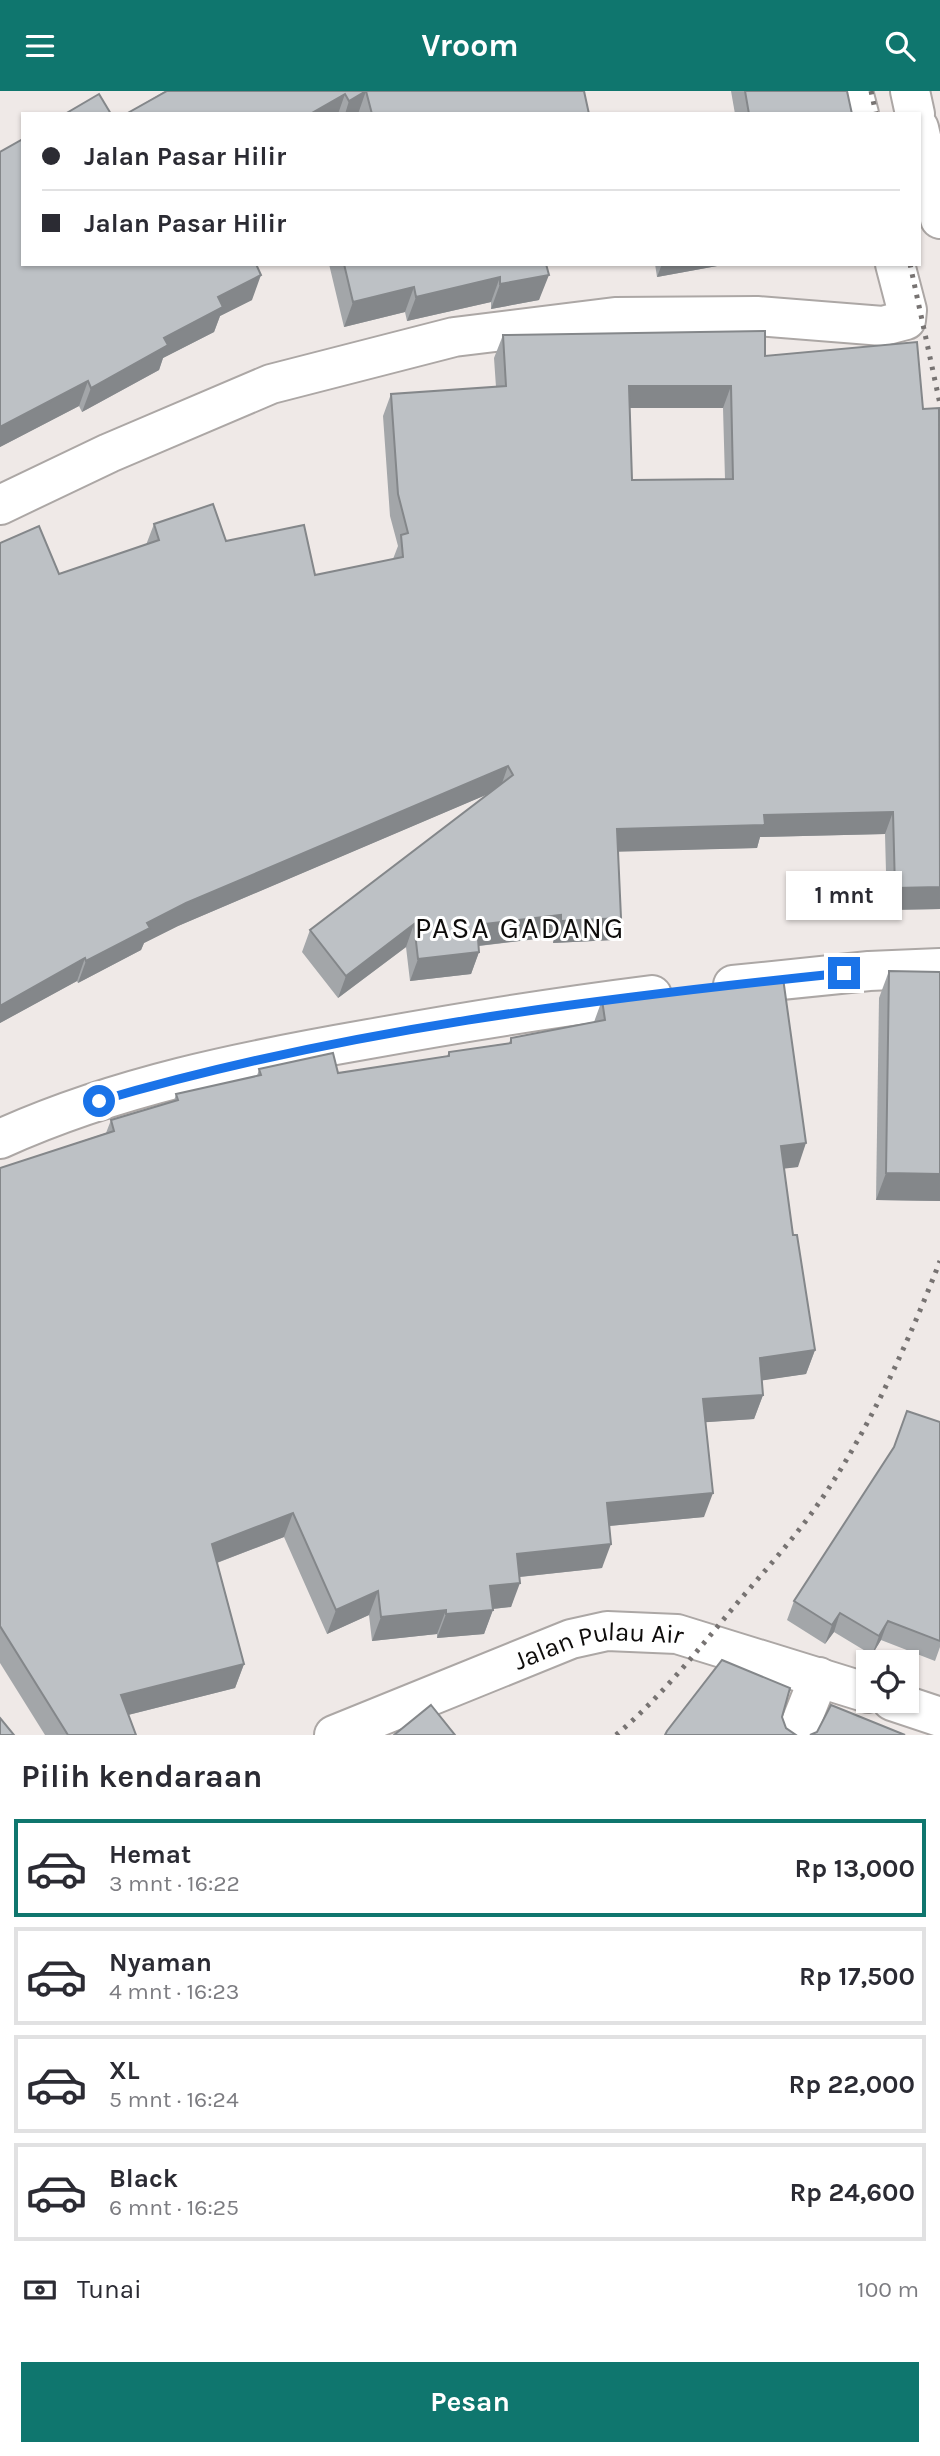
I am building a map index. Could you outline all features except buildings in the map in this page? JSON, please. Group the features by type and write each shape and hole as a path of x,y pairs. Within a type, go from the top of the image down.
{"street":[{"path":"853,91 858,112"},
{"path":"910,91 915,112"},
{"path":"921,137 940,219"},
{"path":"0,505 109,453 271,384 454,337 615,317 757,316 883,326 899,324 906,320 907,310 896,266"},
{"path":"0,1139 99,1101 204,1070 536,1010 869,971 940,968"},
{"name":"Jalan Pulau Air","path":"334,1735 571,1639 607,1631 677,1634 856,1689"},
{"path":"796,1735 818,1677"},
{"path":"919,1710 940,1717"}],"railway":[{"path":"871,91 876,112"},
{"path":"910,266 940,404"},
{"path":"616,1735 675,1677 816,1507 853,1449 885,1388 940,1261"}],"district":[{"name":"PASA GADANG","path":"520,928"}],"route":[{"path":"99,1101 204,1070 536,1010 844,973"}]}
